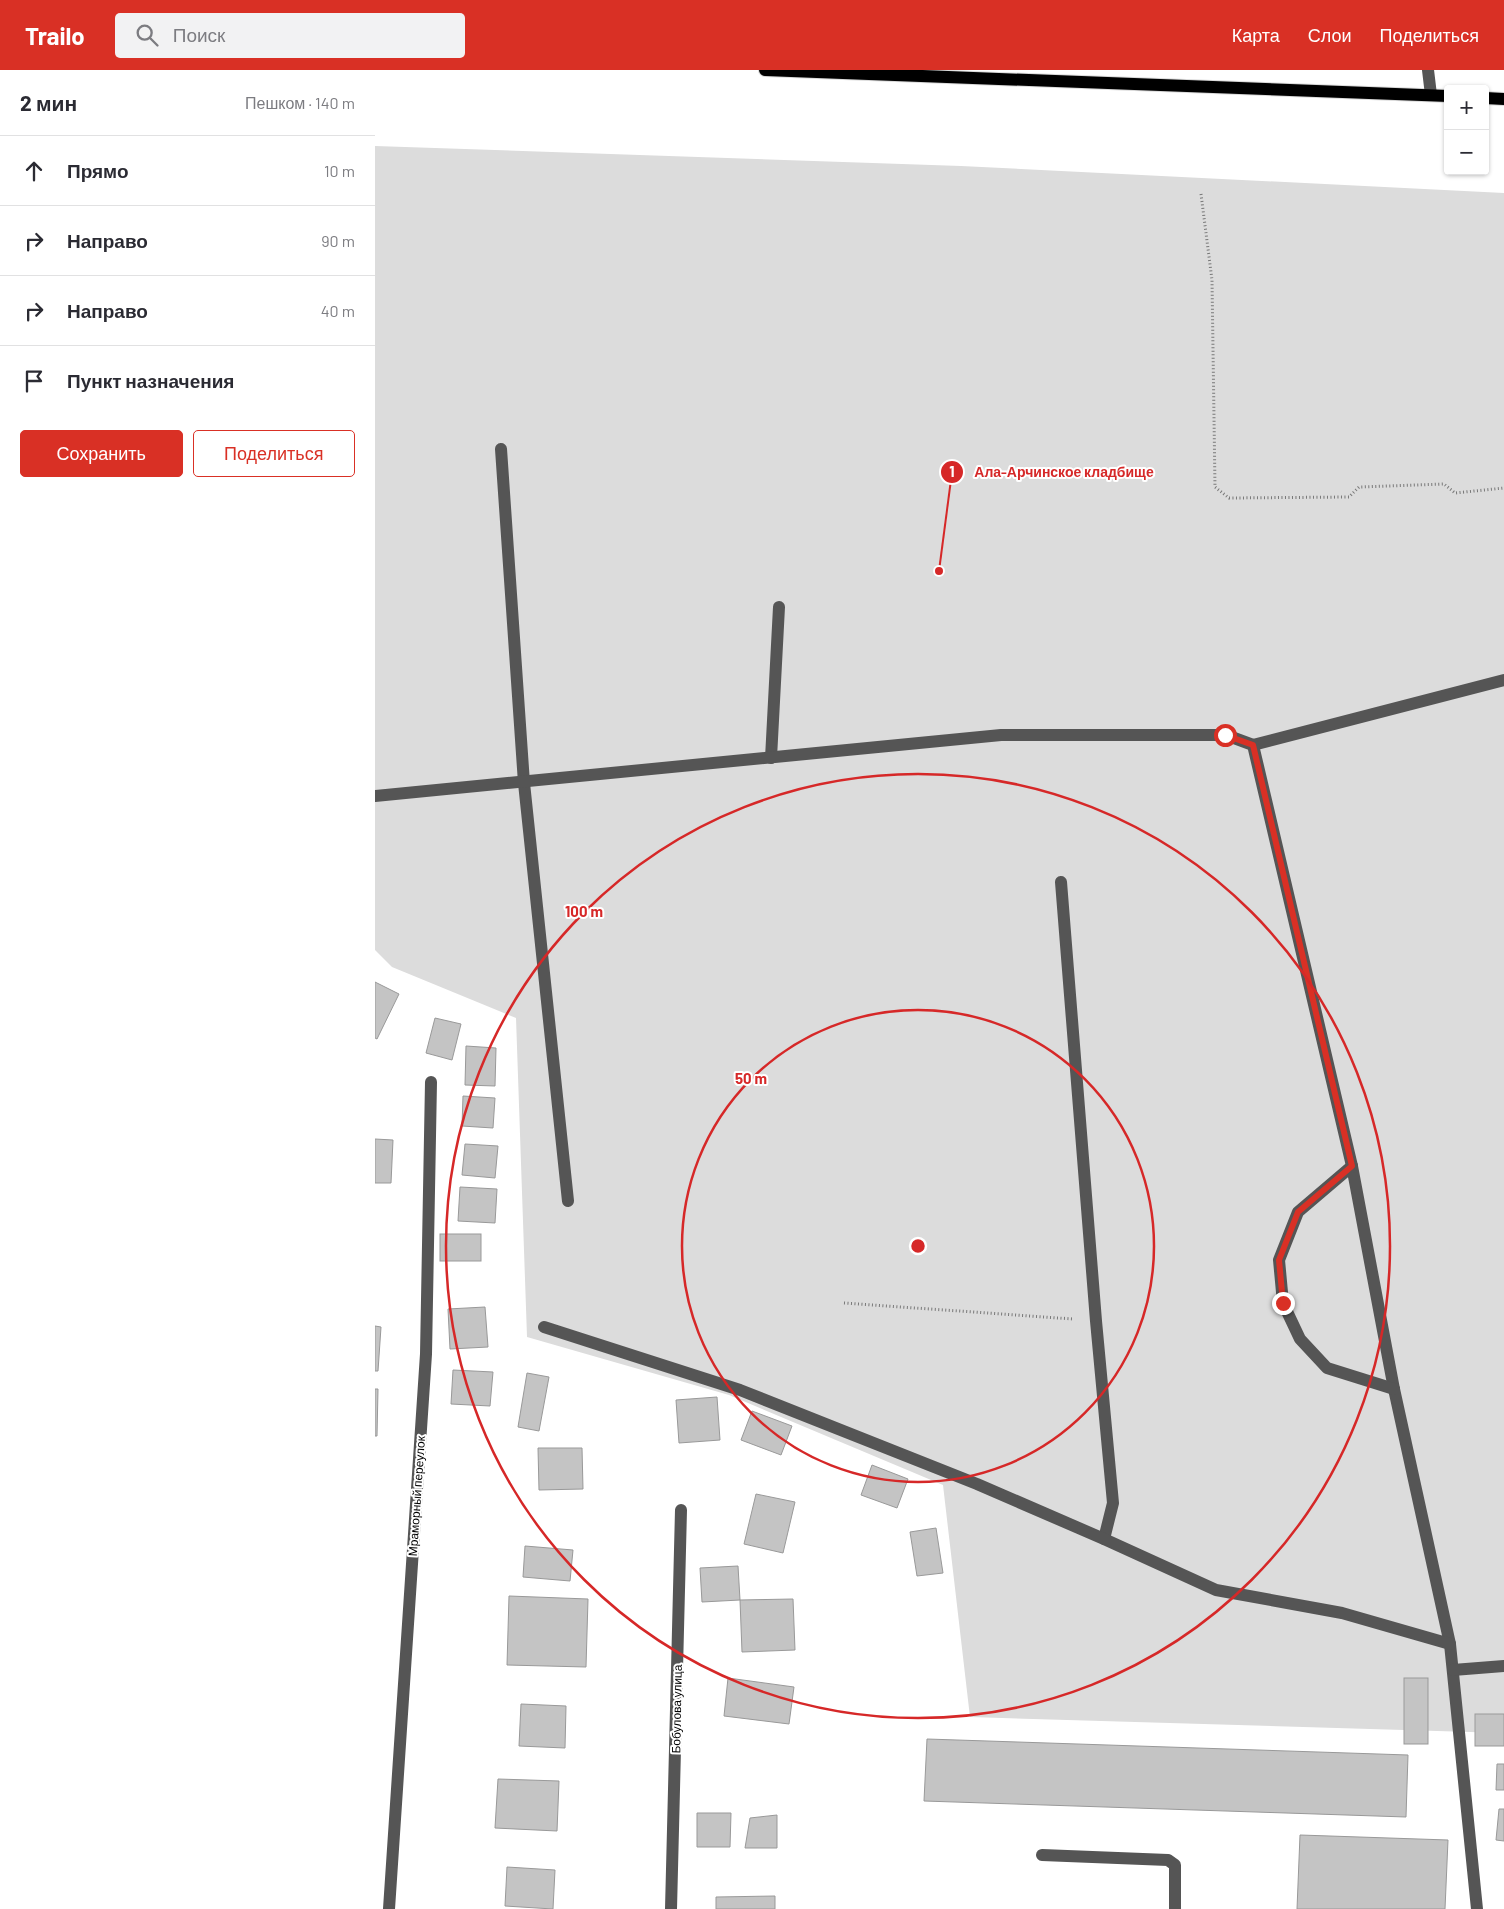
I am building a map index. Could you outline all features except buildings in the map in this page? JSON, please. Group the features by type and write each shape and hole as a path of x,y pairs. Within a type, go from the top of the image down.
{"main road":[{"path":"765,70 1444,96"},
{"path":"1489,98 1504,99"}],"street":[{"path":"1429,70 1431,94"},
{"path":"501,449 524,782 567,1201"},
{"path":"771,758 779,607"},
{"path":"375,796 1001,735 1225,735 1253,745 1504,680"},
{"path":"1253,745 1352,1166 1394,1389 1451,1644 1477,1909"},
{"path":"1061,882 1096,1321 1113,1503 1104,1539"},
{"name":"Мраморный переулок","path":"389,1909 425,1354 431,1082"},
{"path":"1352,1166 1298,1212 1279,1260 1283,1303 1300,1339 1327,1368 1394,1389"},
{"path":"544,1327 740,1390 977,1484 1216,1590 1342,1613 1451,1644"},
{"name":"Бобулова улица","path":"671,1909 681,1510"},
{"path":"1453,1670 1504,1666"},
{"path":"1042,1855 1168,1860 1175,1864 1175,1909"}],"path":[{"path":"1201,194 1212,280 1215,486 1229,498 1349,497 1359,486 1444,484 1455,493 1504,488"},
{"path":"844,1303 1096,1321"}],"shaded area":[{"path":"375,146 961,166 1504,193 1504,1733 970,1717 943,1485 729,1395 527,1337 516,1018 392,967 375,950"}],"place":[{"name":"Ала-Арчинское кладбище","path":"939,571"}],"route":[{"path":"1225,735 1253,745 1352,1166 1298,1212 1279,1260 1283,1303"}]}
